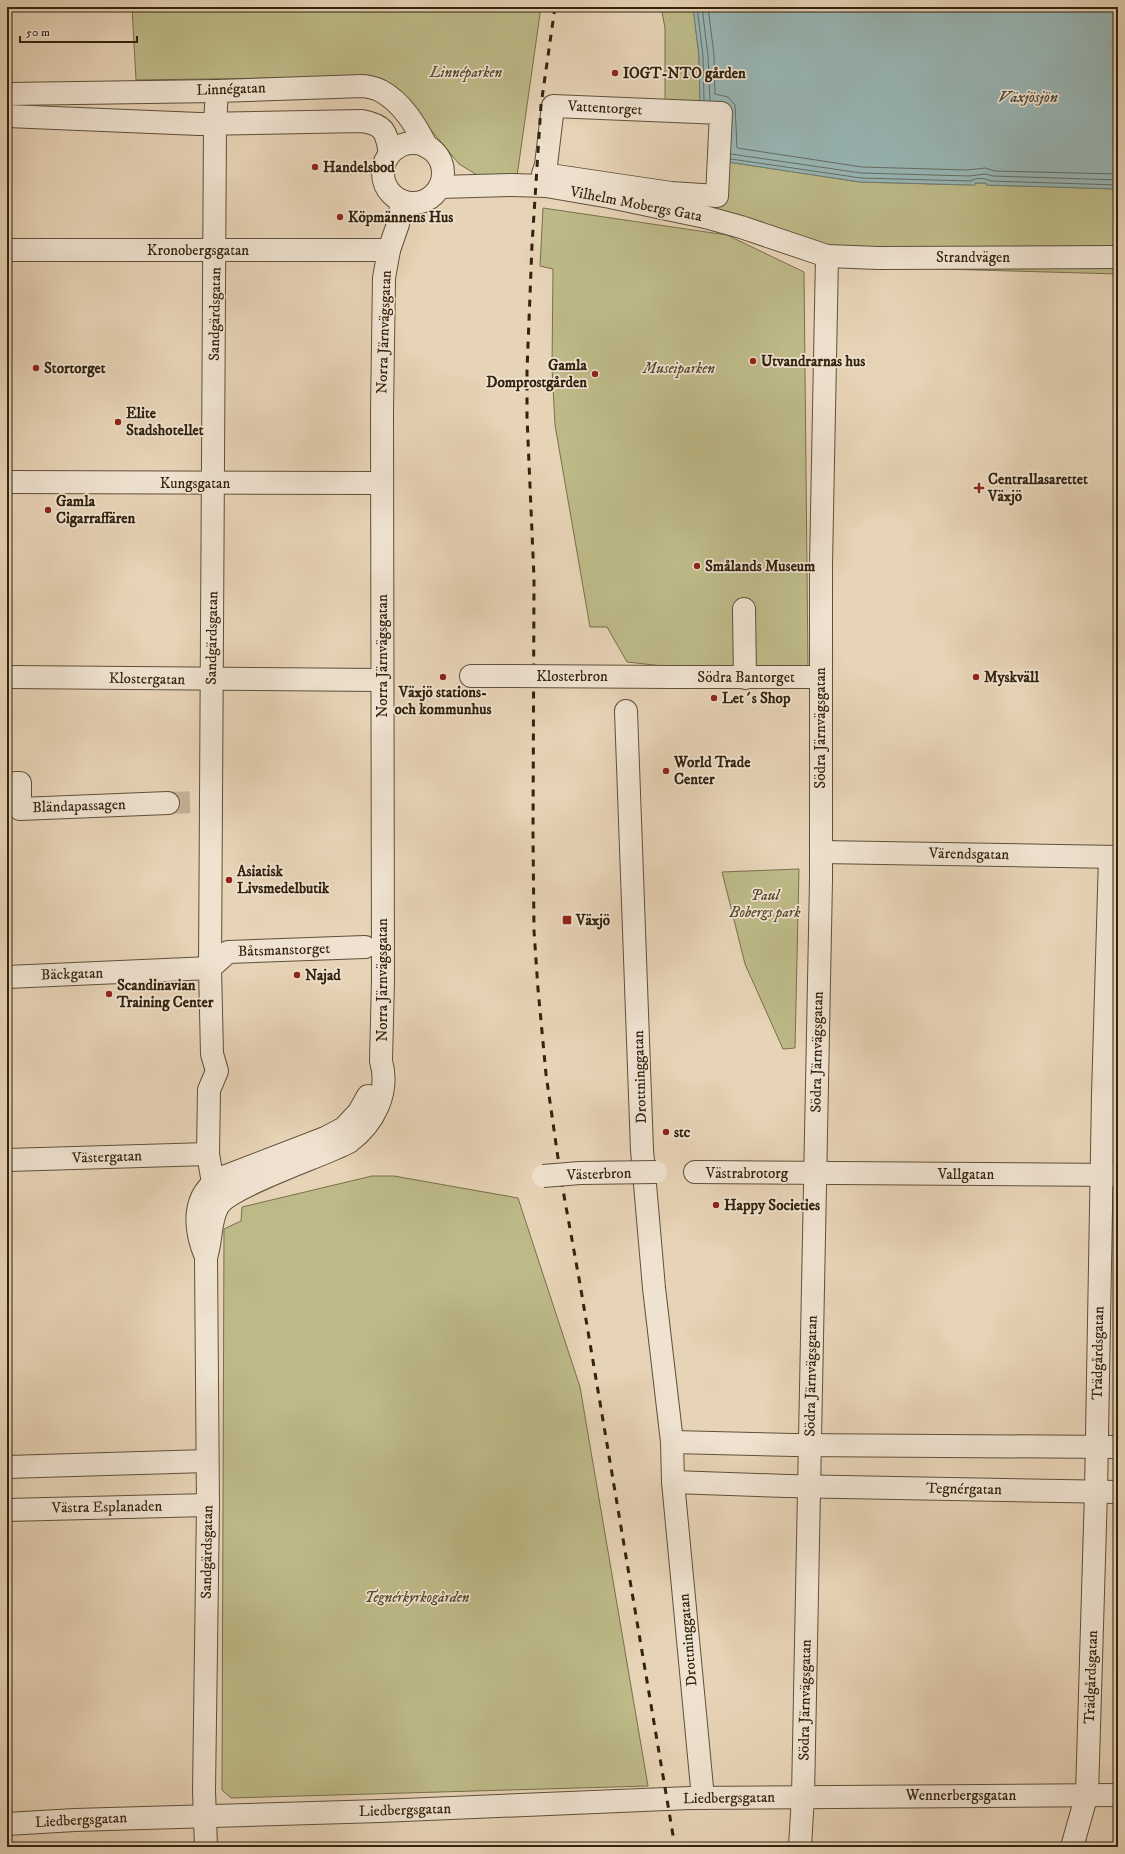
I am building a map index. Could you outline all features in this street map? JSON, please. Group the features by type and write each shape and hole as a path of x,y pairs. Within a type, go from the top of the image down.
{"street":[{"name":"Linnégatan","path":"7,94 217,91 363,86 381,91 395,102 415,125 427,147"},
{"name":"Sandgärdsgatan","path":"206,1847 208,1505 206,1257 200,1243 198,1216 199,1202 202,1194 219,1190 208,1154 209,1090 216,1071 212,1054 203,801 211,679 215,123 217,91"},
{"name":"Vattentorget","path":"553,106 721,113 717,196 671,193 543,174 546,165 553,106"},
{"path":"7,116 215,123 362,121 376,124 383,130 387,137 390,154"},
{"path":"415,143 427,147 435,153 442,167 443,176 440,187 434,195 425,201 413,204 396,197 384,184 383,170 385,161 397,148 406,144 415,143"},
{"name":"Vilhelm Mobergs Gata","path":"440,187 512,185 546,186 603,196 705,217 741,227 827,256"},
{"name":"Norra Järnvägsgatan","path":"219,1190 344,1128 359,1112 365,1102 381,1062 382,454 384,278 389,250 382,244 381,239 396,197"},
{"name":"Kronobergsgatan","path":"7,250 389,250"},
{"name":"Strandvägen","path":"827,256 878,258 1118,257"},
{"name":"Södra Järnvägsgatan","path":"800,1847 803,1796 810,1445 806,1173 821,852 820,677 827,256"},
{"name":"Kungsgatan","path":"7,482 382,483"},
{"path":"744,609 745,678"},
{"name":"Klosterbron","path":"471,676 568,675 672,677"},
{"name":"Klostergatan","path":"7,677 382,680"},
{"name":"Södra Bantorget","path":"672,677 820,677"},
{"name":"Drottninggatan","path":"626,711 642,1150 654,1288 672,1442 673,1482 703,1798"},
{"name":"Bländapassagen","path":"15,783 20,783 20,809 168,803"},
{"name":"Värendsgatan","path":"821,852 1114,857"},
{"name":"Trädgårdsgatan","path":"1072,1847 1087,1794 1096,1448 1110,1175 1114,857"},
{"name":"Båtsmanstorget","path":"210,968 228,952 364,947"},
{"name":"Bäckgatan","path":"7,977 210,968"},
{"name":"Västergatan","path":"7,1160 208,1154"},
{"name":"Västerbron","path":"543,1176 580,1173 656,1172"},
{"name":"Västrabrotorg","path":"695,1172 806,1173"},
{"name":"Vallgatan","path":"806,1173 1110,1175"},
{"path":"672,1442 810,1445 1118,1447"},
{"path":"7,1467 207,1461"},
{"path":"673,1482 809,1486"},
{"name":"Tegnérgatan","path":"809,1486 1118,1492"},
{"name":"Västra Esplanaden","path":"7,1510 208,1505"},
{"name":"Wennerbergsgatan","path":"803,1796 1118,1795"},
{"name":"Liedbergsgatan","path":"7,1824 75,1820 703,1798 803,1796"}],"green space":[{"name":"Linnéparken","path":"132,7 541,7 517,176 477,175 459,164 408,102 347,77 136,80"},
{"path":"661,7 693,7 699,56 700,106 665,111 665,28"},
{"path":"728,162 860,182 970,185 974,183 986,183 987,185 1118,189 1118,274 871,267 715,215 717,196"},
{"name":"Museiparken","path":"543,208 727,235 804,272 808,668 699,670 627,662 607,627 590,627 555,425 552,368 553,269 540,266"},
{"name":"Paul Bobergs park","path":"799,869 795,1048 783,1049 745,964 722,872"},
{"name":"Tegnérkyrkogården","path":"372,1176 394,1176 518,1198 580,1387 648,1786 231,1798 222,1790 224,1229 241,1221 242,1207"}],"water":[{"name":"Växjösjön","path":"693,7 1118,7 1118,189 986,185 986,183 975,183 975,185 972,185 860,182 728,162 722,111 700,106 699,56"}],"tunnel":[{"path":"168,803 196,802"}],"railway":[{"path":"555,7 541,105 532,245 527,370 527,417 534,578 534,931 546,1074 561,1179 675,1847"}],"place":[{"name":"IOGT-NTO gården","path":"615,73"},
{"name":"Handelsbod","path":"315,167"},
{"name":"Köpmännens Hus","path":"340,217"},
{"name":"Utvandrarnas hus","path":"753,361"},
{"name":"Stortorget","path":"36,368"},
{"name":"Gamla Domprostgården","path":"595,374"},
{"name":"Elite Stadshotellet","path":"118,422"},
{"name":"Centrallasarettet Växjö","path":"979,488"},
{"name":"Gamla Cigarraffären","path":"48,510"},
{"name":"Smålands Museum","path":"697,566"},
{"name":"Växjö stations- och kommunhus","path":"443,677"},
{"name":"Myskväll","path":"976,677"},
{"name":"Let´s Shop","path":"714,698"},
{"name":"World Trade Center","path":"666,771"},
{"name":"Asiatisk Livsmedelbutik","path":"229,880"},
{"name":"Växjö","path":"567,920"},
{"name":"Najad","path":"297,975"},
{"name":"Scandinavian Training Center","path":"109,994"},
{"name":"stc","path":"666,1132"},
{"name":"Happy Societies","path":"716,1205"}]}
